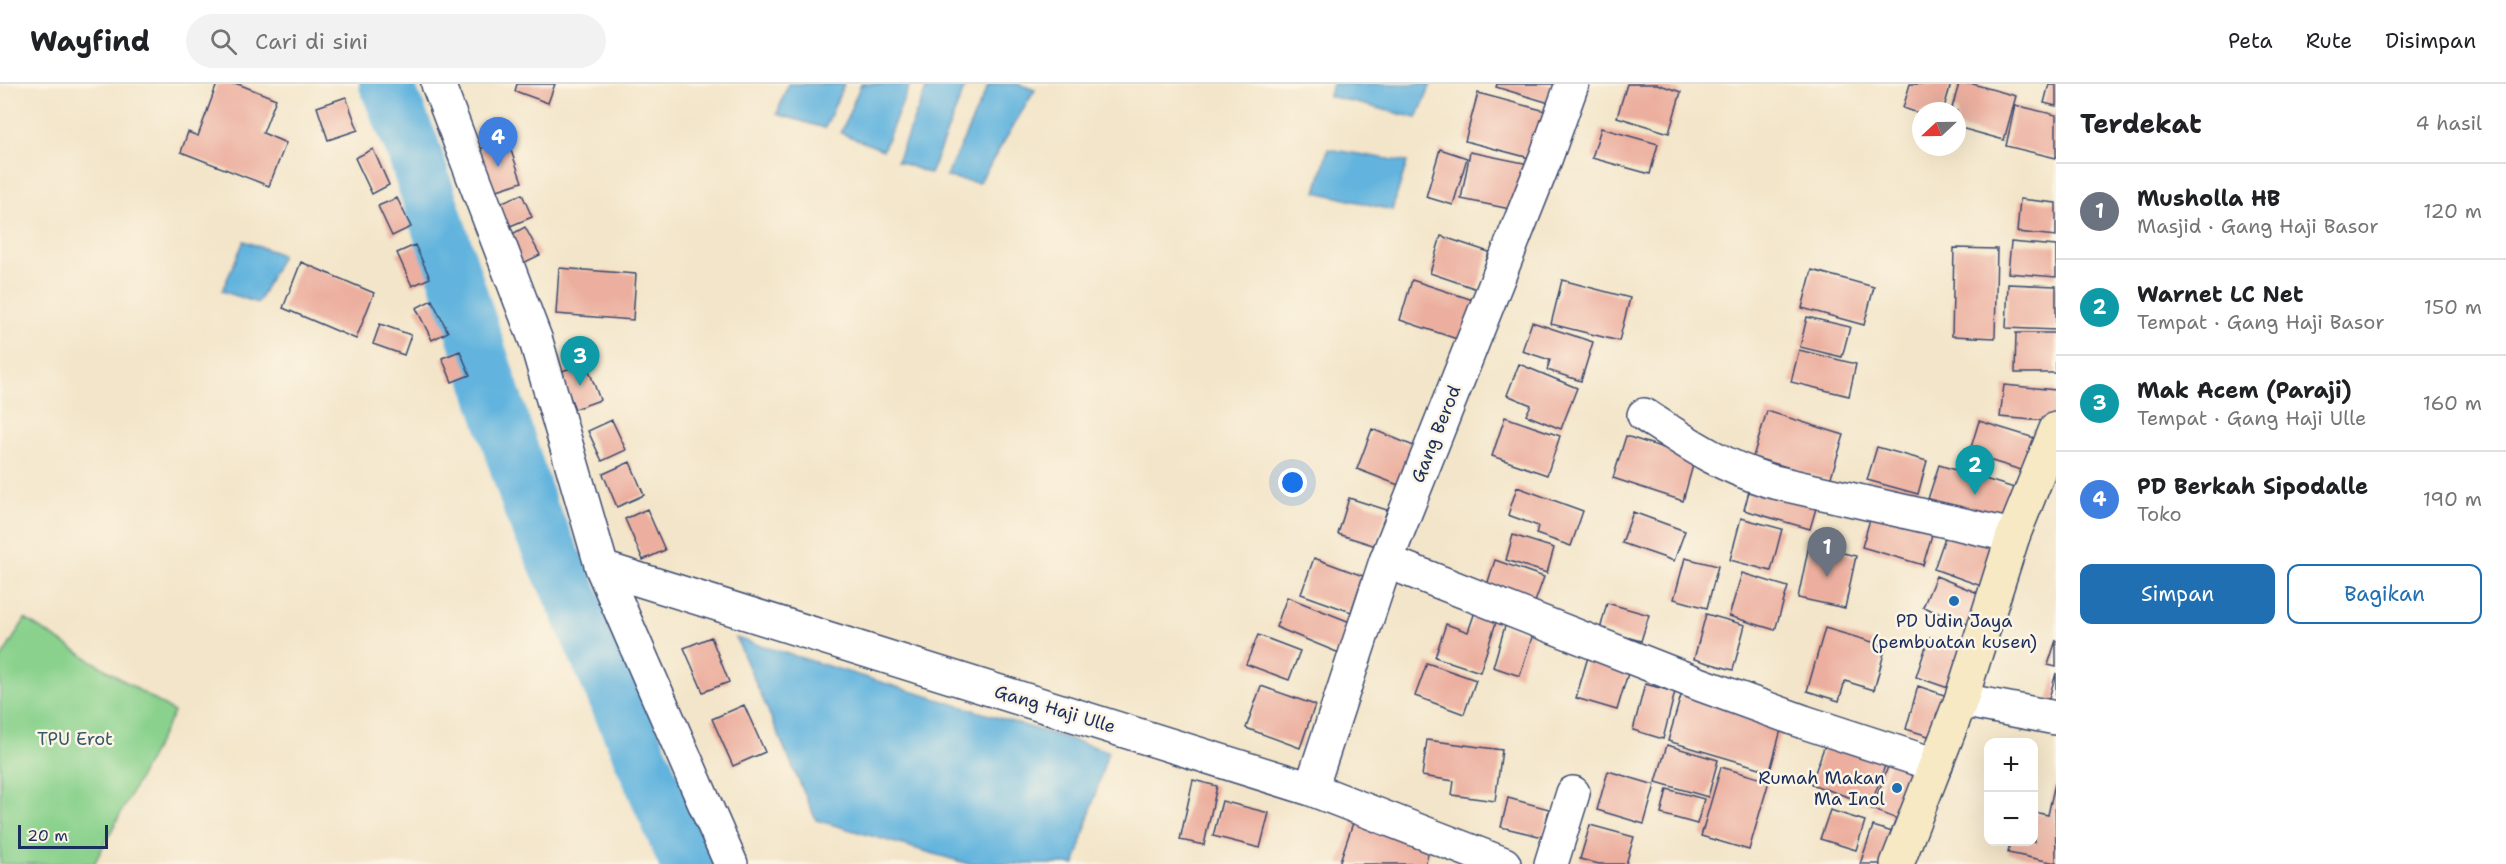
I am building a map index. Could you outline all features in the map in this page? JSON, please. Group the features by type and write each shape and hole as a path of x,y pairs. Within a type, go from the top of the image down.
{"street":[{"path":"438,84 536,341 602,568 731,864"},
{"name":"Gang Berod","path":"1311,789 1386,561 1546,157 1572,84"},
{"path":"1644,415 1714,460 1739,471 1770,481 2013,536"},
{"path":"1897,864 1961,700 2013,536 2056,429"},
{"path":"1386,561 1720,692 1936,765"},
{"name":"Gang Haji Ulle","path":"602,568 1311,789 1504,864"},
{"path":"1961,700 2056,718"},
{"path":"1551,864 1573,793"}],"green space":[{"name":"TPU Erot","path":"25,619 174,712 94,864 0,864 0,660"}],"water":[{"path":"788,84 844,84 825,128 777,114"},
{"path":"861,84 910,84 883,150 841,133"},
{"path":"928,84 966,84 930,174 897,161"},
{"path":"989,84 1018,84 1035,90 979,183 946,177"},
{"path":"1332,84 1431,84 1417,118 1329,96"},
{"path":"1328,149 1407,162 1392,210 1316,192"},
{"path":"244,241 282,255 258,303 222,291"},
{"path":"736,638 1108,751 1075,864 969,864 816,820"}],"building":[{"path":"217,84 238,84 276,99 263,133 286,143 269,186 181,152 188,132 198,136"},
{"path":"517,84 555,84 548,103 515,91"},
{"path":"1497,84 1562,84 1556,105 1496,87"},
{"path":"1627,84 1657,84 1681,92 1669,133 1617,117"},
{"path":"1910,84 1951,84 1946,102 1912,102 1912,111 1903,108"},
{"path":"1959,84 1973,84 2016,96 2004,140 1966,129 1966,102 1954,102"},
{"path":"2049,84 2056,84 2056,106 2044,103"},
{"path":"1478,93 1553,113 1541,161 1465,141"},
{"path":"346,97 358,130 328,140 317,107"},
{"path":"2015,105 2056,115 2056,158 2006,146"},
{"path":"1601,128 1658,144 1650,174 1592,158"},
{"path":"507,139 522,182 488,193 474,151"},
{"path":"373,149 389,185 372,194 355,158"},
{"path":"1440,149 1467,158 1453,205 1426,197"},
{"path":"1470,152 1529,164 1520,211 1461,199"},
{"path":"522,194 532,217 503,229 493,206"},
{"path":"397,198 411,227 392,236 378,206"},
{"path":"2020,199 2056,203 2056,236 2017,232"},
{"path":"525,227 540,255 519,265 505,238"},
{"path":"1441,236 1489,252 1477,289 1430,273"},
{"path":"2011,242 2056,246 2056,277 2008,273"},
{"path":"415,245 430,278 412,286 397,253"},
{"path":"1954,248 1997,249 1995,338 1952,336"},
{"path":"301,262 374,293 356,339 283,308"},
{"path":"559,268 636,274 633,320 556,314"},
{"path":"1812,270 1874,287 1864,325 1802,308"},
{"path":"1412,280 1479,302 1466,342 1400,320"},
{"path":"1562,280 1630,298 1619,341 1551,324"},
{"path":"2008,284 2056,286 2056,330 2006,328"},
{"path":"432,300 448,332 432,340 416,308"},
{"path":"1807,317 1850,327 1842,357 1800,347"},
{"path":"1532,322 1593,342 1581,381 1547,370 1550,360 1522,351"},
{"path":"380,324 411,335 404,355 373,344"},
{"path":"2016,333 2056,333 2056,373 2015,373"},
{"path":"1799,350 1856,364 1849,396 1791,382"},
{"path":"460,351 470,375 452,382 442,358"},
{"path":"586,362 600,400 575,409 560,372"},
{"path":"1519,364 1577,388 1561,429 1526,415 1531,405 1507,395"},
{"path":"2004,385 2056,390 2056,422 2000,417"},
{"path":"1767,411 1844,435 1830,480 1753,457"},
{"path":"1505,417 1560,436 1547,475 1492,456"},
{"path":"612,420 626,450 602,461 588,431"},
{"path":"1979,421 2041,440 2031,473 1969,454"},
{"path":"1372,429 1416,447 1401,486 1357,469"},
{"path":"1626,436 1695,458 1683,501 1613,478"},
{"path":"1877,447 1927,461 1918,494 1867,480"},
{"path":"630,462 644,495 617,507 603,474"},
{"path":"1939,465 2021,490 2011,524 1928,499"},
{"path":"1752,480 1819,498 1810,529 1744,510"},
{"path":"1517,487 1583,511 1571,546 1536,534 1538,526 1508,515"},
{"path":"1349,498 1387,510 1376,546 1338,534"},
{"path":"647,509 665,550 643,560 625,519"},
{"path":"1873,509 1934,528 1923,565 1862,547"},
{"path":"1633,512 1685,531 1674,561 1622,543"},
{"path":"1741,518 1782,529 1771,571 1730,560"},
{"path":"1949,526 2000,544 1984,587 1934,569"},
{"path":"1513,535 1554,548 1547,573 1506,560"},
{"path":"1809,545 1856,556 1845,608 1798,598"},
{"path":"1314,558 1363,576 1351,612 1301,594"},
{"path":"1685,558 1718,566 1707,608 1674,599"},
{"path":"1495,560 1544,577 1535,602 1487,585"},
{"path":"1742,573 1788,587 1775,630 1729,616"},
{"name":"PD Udin Jaya (pembuatan kusen)","path":"1936,576 1985,596 1972,626 1923,607"},
{"path":"1287,597 1350,622 1339,653 1276,627"},
{"path":"1607,603 1649,615 1641,641 1600,630"},
{"path":"1477,606 1499,613 1480,672 1435,657 1446,624 1468,632"},
{"path":"1706,614 1745,625 1733,670 1694,659"},
{"path":"1505,626 1533,634 1520,676 1493,667"},
{"path":"1825,628 1886,646 1874,690 1845,681 1839,701 1807,691"},
{"path":"1258,635 1300,651 1289,680 1246,664"},
{"path":"711,637 729,682 703,692 684,648"},
{"path":"1929,637 1967,650 1954,690 1916,677"},
{"path":"2056,640 2056,667 2048,665"},
{"path":"1590,650 1631,663 1617,710 1576,698"},
{"path":"1427,663 1476,680 1464,714 1415,696"},
{"path":"2056,673 2056,704 2048,702"},
{"path":"1645,684 1675,692 1663,739 1633,730"},
{"path":"1261,686 1315,705 1300,748 1246,728"},
{"path":"1918,686 1950,697 1938,739 1906,729"},
{"path":"1682,692 1783,722 1770,771 1668,741"},
{"path":"744,705 765,752 733,766 712,719"},
{"path":"1827,739 1887,760 1871,805 1811,784"},
{"path":"1427,740 1502,750 1495,801 1452,795 1454,781 1422,776"},
{"path":"1667,745 1718,760 1708,797 1656,782"},
{"name":"Rumah Makan Ma Inol","path":"1892,756 1922,767 1902,821 1872,809"},
{"path":"1721,767 1769,781 1749,850 1701,836"},
{"path":"1608,771 1655,785 1644,824 1597,810"},
{"path":"1193,780 1217,786 1204,845 1180,840"},
{"path":"2055,783 2056,863 2008,853 2009,846 2038,846 2038,813 2048,815"},
{"path":"1667,789 1704,799 1697,824 1661,814"},
{"path":"1508,798 1549,809 1543,837 1501,827"},
{"path":"1222,801 1269,813 1260,848 1213,836"},
{"path":"1830,810 1865,821 1856,850 1820,839"},
{"path":"1355,817 1432,842 1425,864 1339,864"},
{"path":"1590,825 1634,837 1626,864 1599,864 1580,859"},
{"path":"1873,826 1902,835 1892,864 1860,864"}],"waterway":[{"path":"386,84 412,146 531,510 574,602 687,864"}],"place":[{"name":"PD Berkah Sipodalle","path":"498,167"},
{"name":"Mak Acem (Paraji)","path":"580,386"},
{"name":"Warnet LC Net","path":"1975,495"},
{"name":"Musholla HB","path":"1827,577"},
{"name":"PD Udin Jaya (pembuatan kusen)","path":"1954,601"},
{"name":"Rumah Makan Ma Inol","path":"1897,788"}]}
